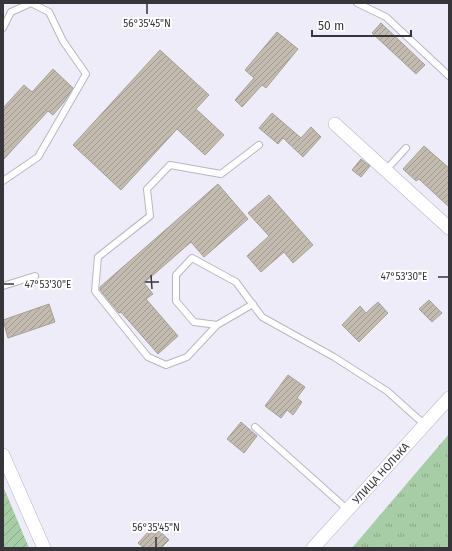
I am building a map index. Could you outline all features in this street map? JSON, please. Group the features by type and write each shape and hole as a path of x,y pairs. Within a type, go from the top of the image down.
{"street":[{"path":"335,124 449,228"},
{"name":"УЛИЦА НОЛЬКА","path":"313,548 449,398"},
{"path":"3,455 44,548"}],"lane":[{"path":"3,28 11,12 31,3 49,12 63,41 86,74 38,157 3,181"},
{"path":"357,3 386,17 449,76"},
{"path":"253,304 217,326 187,358 166,364 148,357 95,291 98,257 150,216 147,189 170,165 221,174 259,145"},
{"path":"386,170 406,148"},
{"path":"217,326 194,322 176,301 176,275 192,258 236,282 262,317 334,357 387,392 425,425"},
{"path":"3,286 35,276"},
{"path":"255,427 348,510"}],"green space":[{"path":"449,434 449,548 352,548"},
{"path":"3,486 29,548 3,548"}],"building":[{"path":"381,23 425,65 416,74 372,33"},
{"path":"277,32 298,49 266,88 262,85 242,107 235,100 254,78 245,70"},
{"path":"160,50 209,95 196,109 224,135 205,155 177,129 121,190 73,145"},
{"path":"53,69 73,88 53,115 48,111 3,160 3,108 24,85 32,92"},
{"path":"272,113 301,138 311,127 321,137 303,157 283,138 278,144 259,128"},
{"path":"424,146 449,168 449,207 419,179 416,181 403,169"},
{"path":"361,159 370,166 361,177 352,170"},
{"path":"218,184 248,219 204,257 191,242 144,283 153,294 146,299 178,336 158,354 121,312 119,313 100,290 100,287"},
{"path":"269,195 313,245 293,263 284,252 261,272 247,256 269,236 248,213"},
{"path":"429,300 442,313 432,322 419,309"},
{"path":"378,302 388,313 359,342 342,325 360,306 366,313"},
{"path":"49,304 55,322 8,338 3,320"},
{"path":"288,375 305,387 297,398 302,402 293,415 287,410 281,418 265,406"},
{"path":"241,422 257,436 244,453 227,439"},
{"path":"154,526 169,540 161,548 144,548 138,543"}]}
